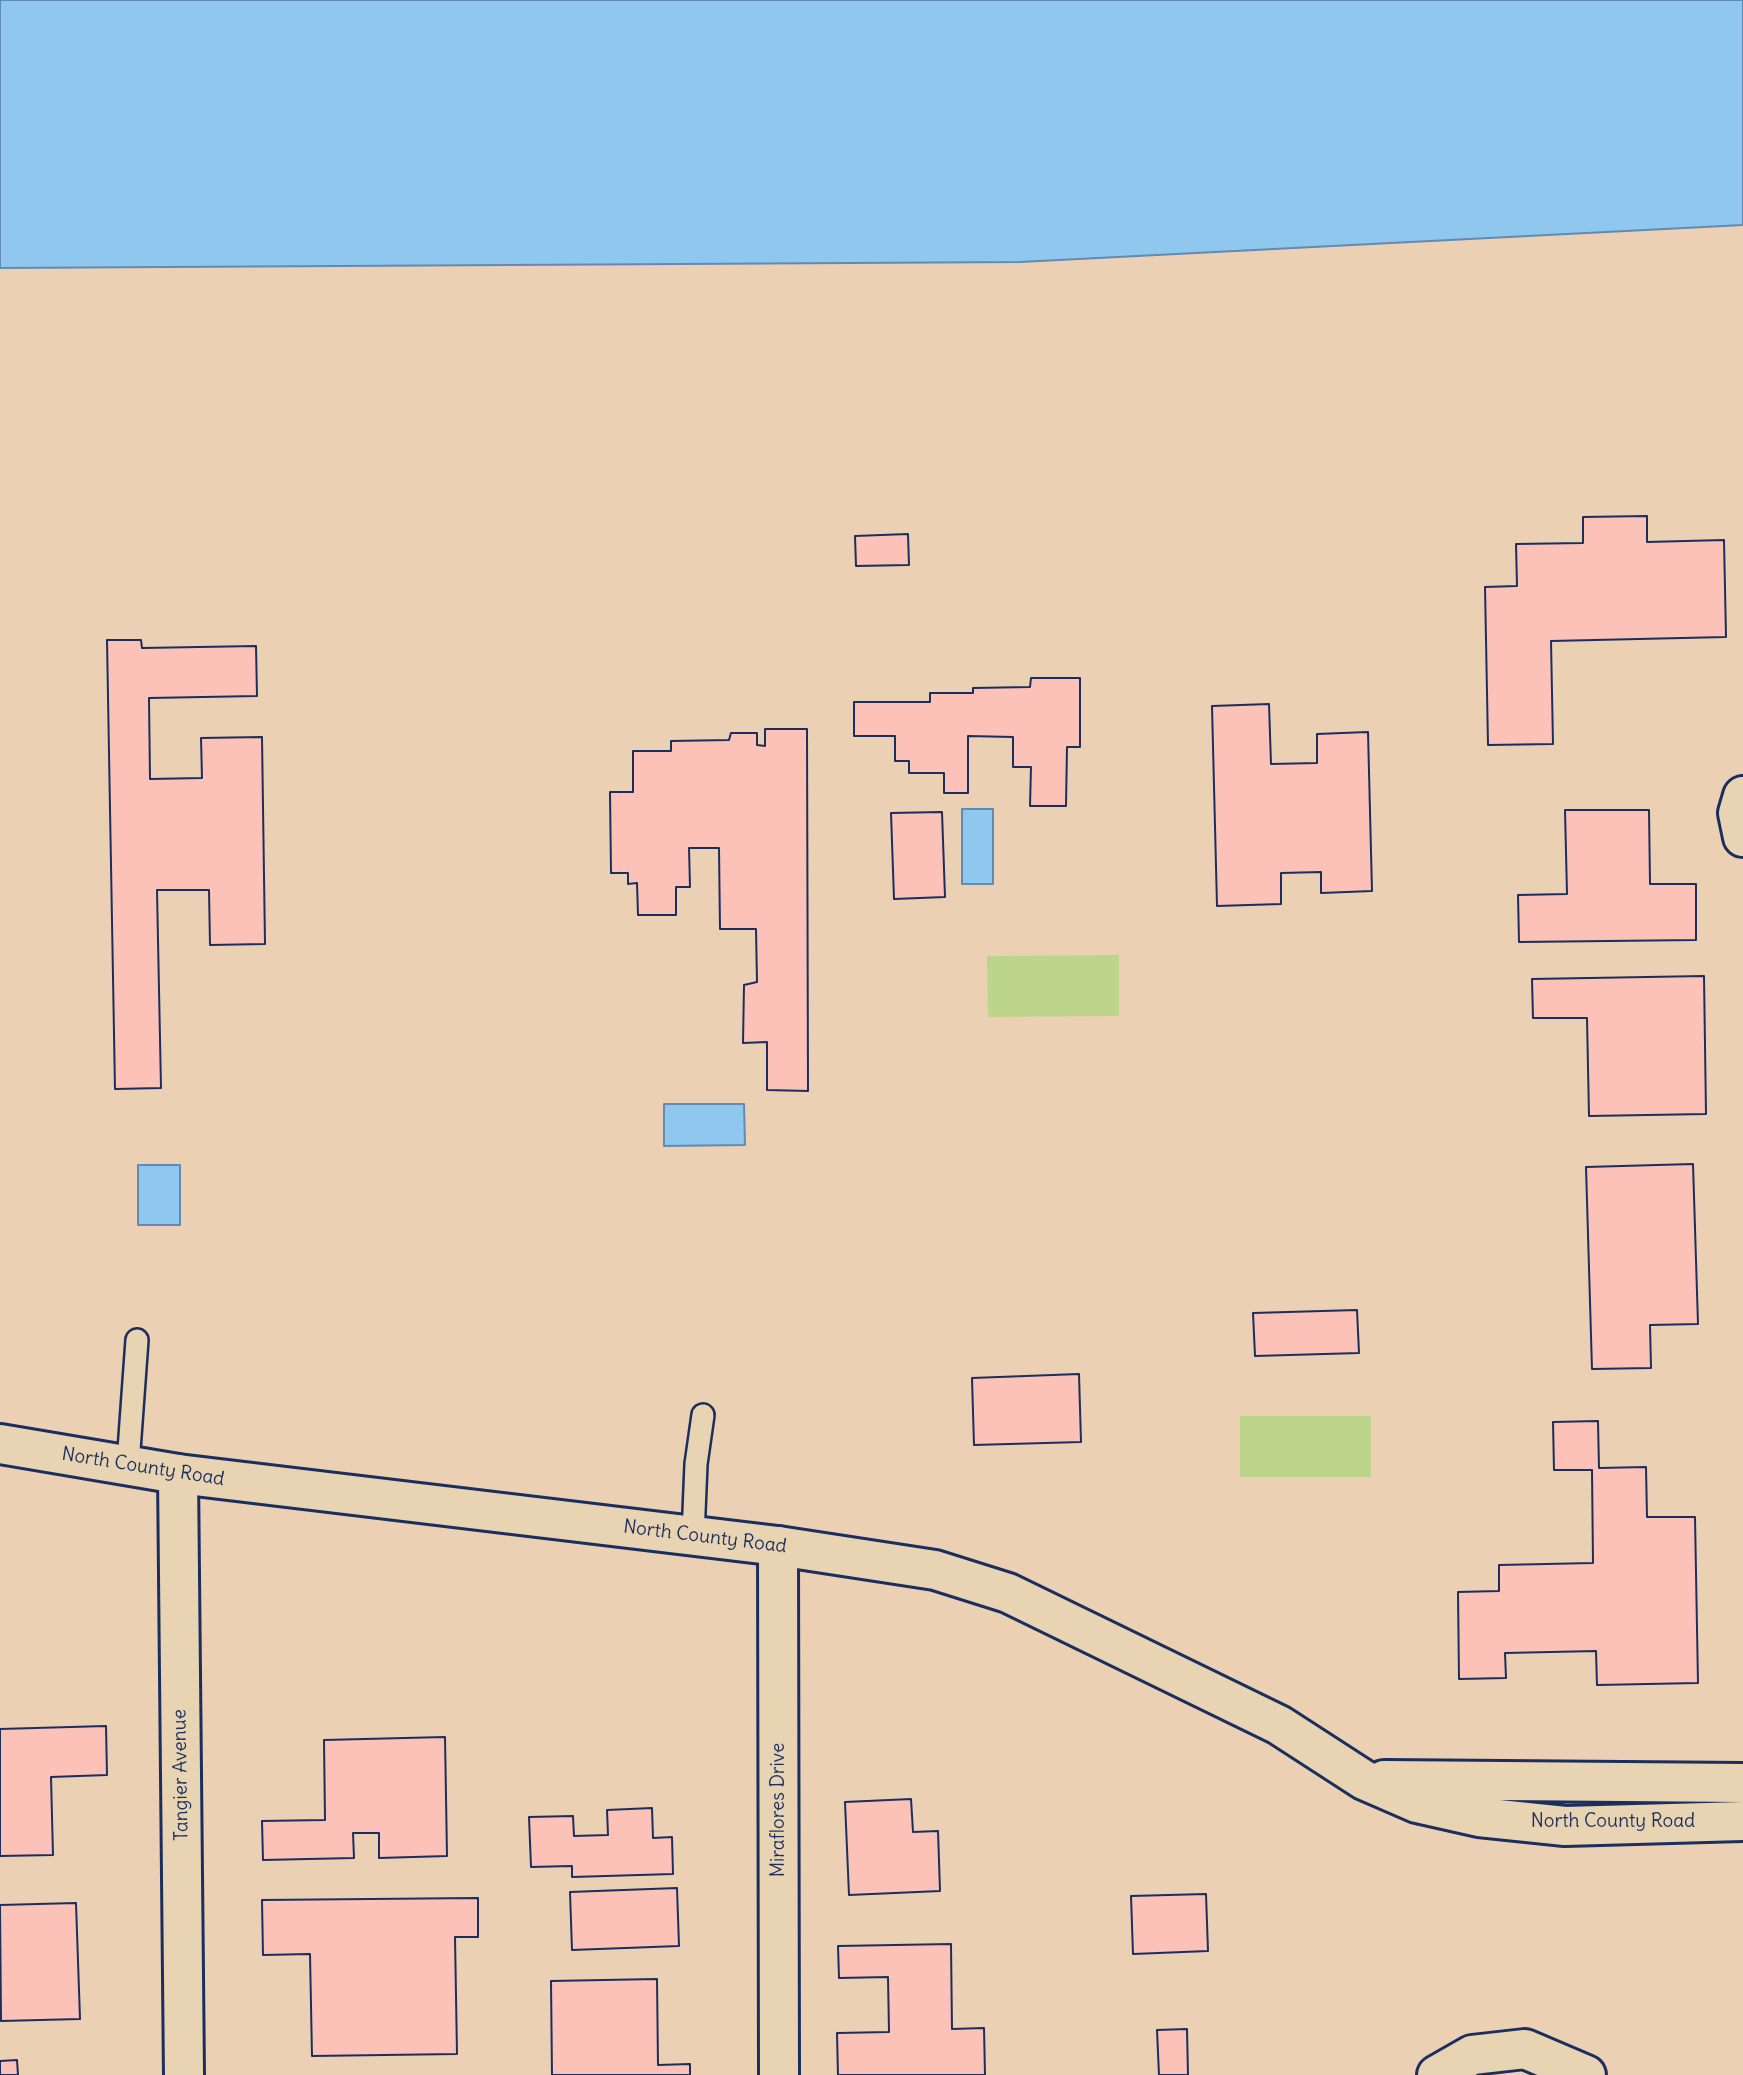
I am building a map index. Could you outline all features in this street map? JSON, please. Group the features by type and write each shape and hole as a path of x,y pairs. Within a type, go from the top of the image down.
{"street":[{"path":"1743,796 1738,813 1743,837"},
{"name":"North County Road","path":"0,1444 178,1474 778,1546 935,1570 1009,1593 1279,1725 1364,1780 1418,1803 1479,1817 1565,1826 1743,1821"},
{"name":"Tangier Avenue","path":"178,1474 184,2075"},
{"name":"Miraflores Drive","path":"778,1546 779,2075"},
{"name":"North County Road","path":"1364,1780 1743,1783"},
{"path":"1437,2075 1472,2054 1525,2049 1586,2075"}],"lane":[{"path":"128,1464 137,1340"},
{"path":"693,1536 696,1464 703,1415"}],"green space":[{"path":"1119,955 1119,1016 988,1017 987,956"},
{"path":"1240,1416 1371,1416 1371,1477 1240,1477"}],"water":[{"path":"0,0 1743,0 1743,225 1020,262 0,268"},
{"path":"962,809 993,809 993,884 962,884"},
{"path":"664,1104 744,1104 745,1145 664,1146"},
{"path":"138,1165 180,1165 180,1225 138,1225"}],"building":[{"path":"1647,516 1647,542 1724,540 1726,637 1551,641 1553,744 1488,745 1485,587 1517,586 1516,544 1583,543 1583,517"},
{"path":"908,534 909,565 856,566 855,536"},
{"path":"107,640 141,640 142,648 256,646 257,696 149,698 150,779 202,778 201,738 262,737 265,944 210,945 209,890 157,890 161,1088 115,1089"},
{"path":"1031,678 1080,678 1080,747 1067,747 1066,806 1030,806 1031,767 1013,767 1013,737 968,736 968,793 944,793 944,773 909,773 909,761 895,761 895,736 854,736 854,702 930,702 930,693 973,693 973,688 1030,687"},
{"path":"1269,704 1271,764 1317,763 1317,734 1368,732 1372,891 1321,893 1321,872 1281,873 1281,904 1217,906 1212,706"},
{"path":"765,729 807,729 808,1091 767,1090 767,1042 743,1043 744,985 757,982 756,929 720,929 719,848 689,848 690,887 676,887 676,915 638,915 637,883 628,884 628,873 611,873 610,792 633,792 633,751 671,751 671,741 729,740 731,733 757,733 757,745 765,746"},
{"path":"1565,810 1649,810 1650,884 1696,884 1696,940 1519,942 1518,895 1567,894"},
{"path":"942,812 945,897 894,899 891,813"},
{"path":"1704,976 1706,1114 1589,1116 1587,1018 1533,1018 1532,979"},
{"path":"1693,1164 1698,1324 1650,1325 1651,1368 1592,1369 1586,1167"},
{"path":"1357,1310 1359,1353 1255,1356 1253,1313"},
{"path":"1079,1374 1081,1442 974,1445 972,1378"},
{"path":"1598,1421 1599,1468 1646,1467 1647,1517 1695,1517 1698,1683 1597,1685 1596,1651 1505,1653 1506,1678 1459,1679 1458,1592 1499,1591 1499,1565 1593,1563 1592,1470 1554,1470 1553,1422"},
{"path":"106,1726 107,1775 51,1777 53,1855 0,1856 0,1729"},
{"path":"445,1737 447,1856 379,1858 379,1833 353,1833 354,1858 263,1860 262,1821 325,1820 324,1740"},
{"path":"911,1799 913,1832 938,1831 940,1891 849,1895 845,1802"},
{"path":"652,1808 653,1838 672,1837 673,1874 572,1877 572,1866 531,1867 529,1817 573,1816 574,1836 608,1835 607,1810"},
{"path":"677,1888 679,1946 572,1950 570,1892"},
{"path":"1206,1894 1208,1951 1133,1954 1131,1896"},
{"path":"478,1898 478,1937 455,1937 457,2054 312,2056 310,1954 263,1955 262,1900"},
{"path":"76,1903 80,2019 1,2021 0,1905"},
{"path":"951,1944 952,2029 984,2028 985,2075 838,2075 837,2033 889,2032 888,1977 839,1978 838,1946"},
{"path":"657,1979 658,2065 690,2064 690,2075 552,2075 551,1981"},
{"path":"1187,2029 1188,2075 1159,2075 1157,2030"},
{"path":"17,2060 18,2075 0,2075 0,2061"}]}
